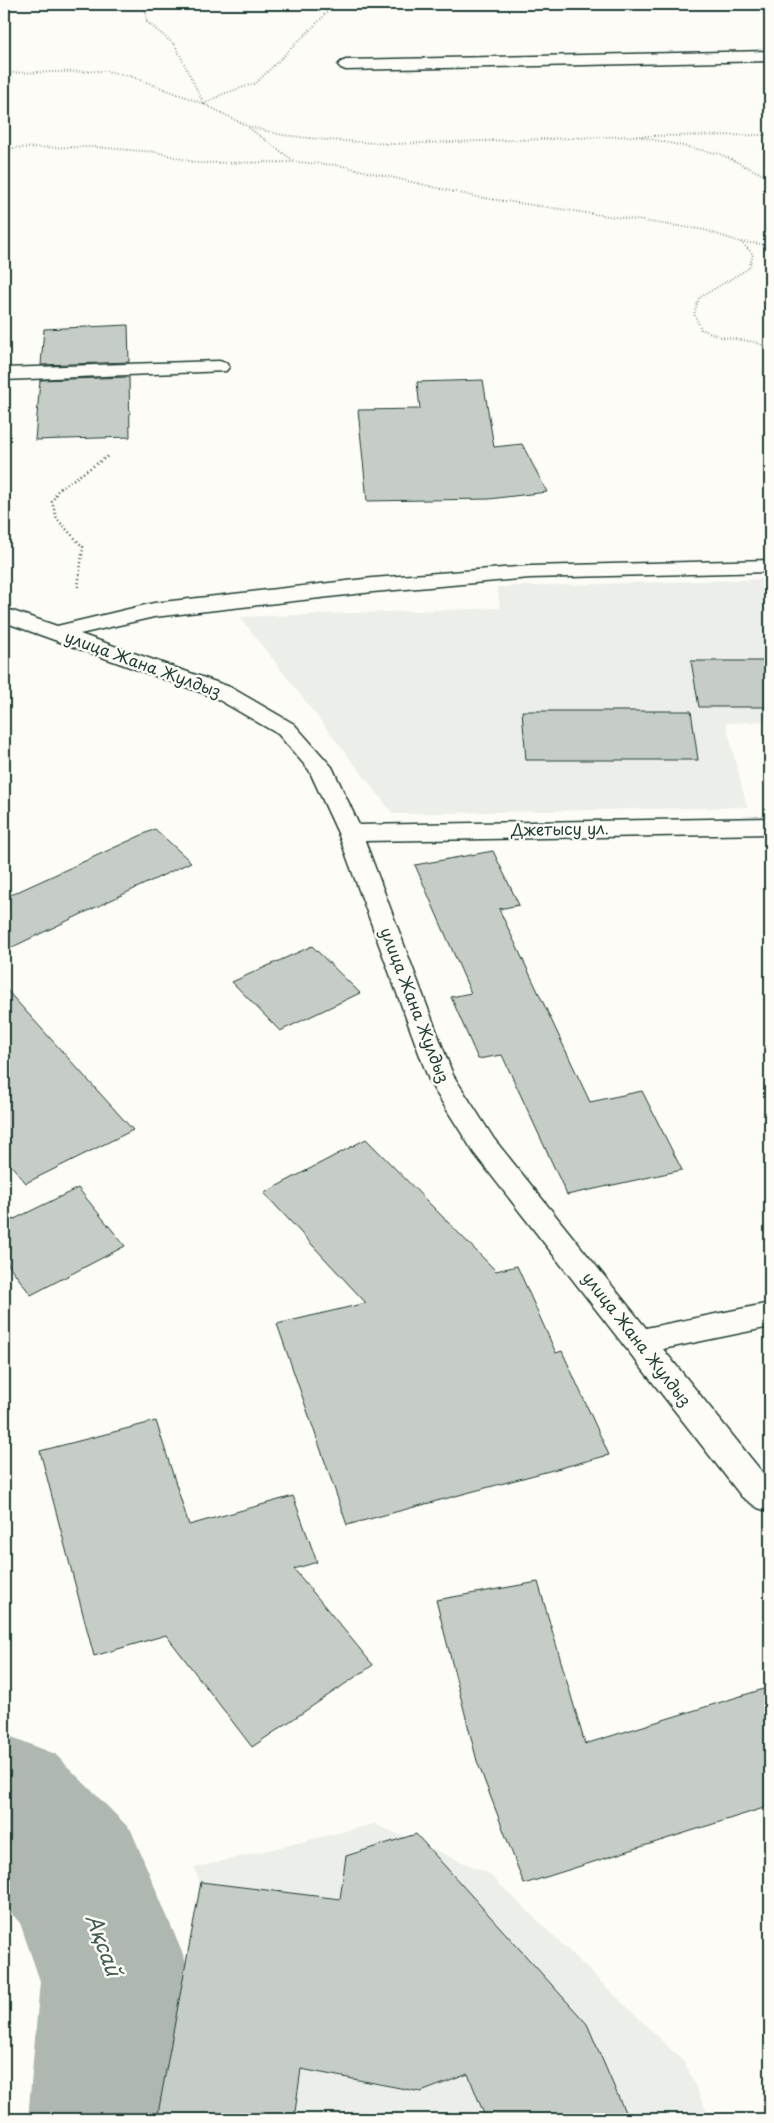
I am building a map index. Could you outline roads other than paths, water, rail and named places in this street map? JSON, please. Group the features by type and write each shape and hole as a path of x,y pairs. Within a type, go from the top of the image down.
{"street":[{"path":"346,65 770,56"},
{"path":"4,374 219,367"},
{"path":"56,632 154,610 373,585 530,572 770,566"},
{"name":"улица Жана Жулдыз","path":"4,615 222,692 286,729 320,767 350,832 440,1076 484,1146 754,1487 770,1498"},
{"name":"Джетысу ул.","path":"350,832 770,826"},
{"path":"640,1342 770,1315"}],"waterway":[{"name":"Ақсай","path":"4,1802 79,1880 117,1981 108,2119"}]}
